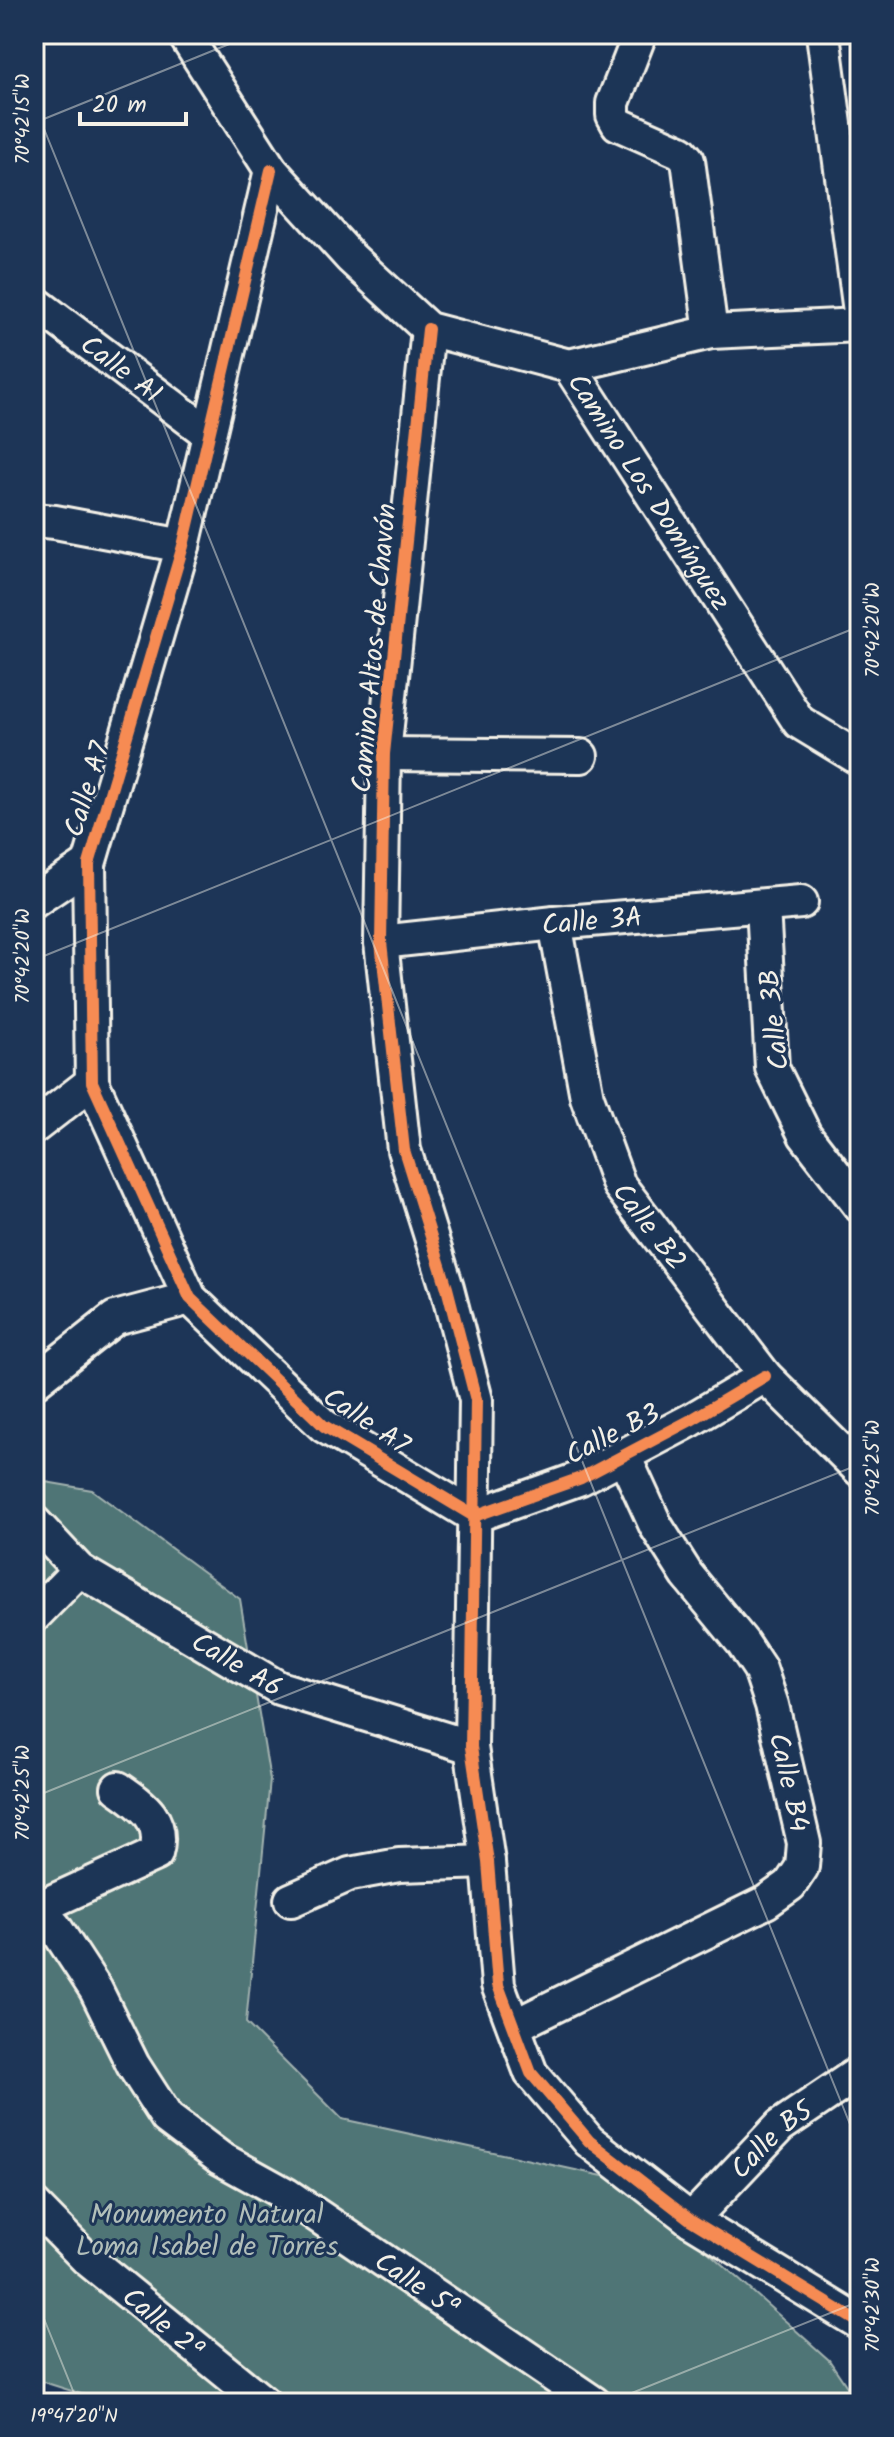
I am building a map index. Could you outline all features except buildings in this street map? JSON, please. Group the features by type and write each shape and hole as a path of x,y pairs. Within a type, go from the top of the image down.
{"street":[{"name":"Camino Los Domínguez","path":"184,34 271,170 351,258 428,329 569,366 799,722 860,759"},
{"path":"640,34 613,103 613,115 618,124 681,152 688,160 711,332"},
{"path":"823,34 860,312"},
{"name":"Calle A7","path":"271,170 183,546 89,864 92,1082 190,1298 324,1426 474,1516"},
{"name":"Calle A1","path":"34,302 208,433"},
{"path":"569,366 711,332 860,325"},
{"name":"Camino Altos de Chavón","path":"428,329 384,754 381,942 404,1150 447,1288 476,1400 471,1747 488,1862 498,1985 531,2073 589,2141 691,2220 860,2323"},
{"path":"34,520 183,546"},
{"path":"384,754 581,756"},
{"path":"34,901 89,864"},
{"name":"Calle 3A","path":"381,942 555,923 801,902"},
{"name":"Calle 3B","path":"763,906 772,1068 805,1135 860,1206"},
{"name":"Calle B2","path":"555,923 587,1097 619,1185 765,1376 860,1470"},
{"path":"34,1127 92,1082"},
{"path":"34,1382 115,1318 190,1298"},
{"name":"Calle B3","path":"474,1516 581,1478 765,1376"},
{"name":"Calle B4","path":"514,2026 766,1902 790,1885 802,1867 804,1843 772,1705 760,1669 687,1575 656,1526 624,1456"},
{"name":"Calle A6","path":"34,1522 79,1570 279,1688 471,1747"},
{"path":"34,1616 79,1570"},
{"path":"37,1905 156,1854 161,1836 155,1822 137,1801 118,1788"},
{"path":"291,1900 350,1874 387,1867 488,1862"},
{"name":"Calle 5ª","path":"37,1905 96,1990 133,2065 167,2118 220,2158 287,2195 594,2403"},
{"name":"Calle B5","path":"691,2220 780,2126 860,2072"},
{"name":"Calle 2ª","path":"34,2205 86,2258 264,2403"}],"green space":[{"name":"Monumento Natural Loma Isabel de Torres","path":"34,1480 92,1490 240,1599 270,1780 246,2023 342,2119 630,2182 829,2360 858,2403 97,2403 94,2398 34,2379"}],"cycle path":[{"path":"271,170 183,546 89,864 92,1082 190,1298 324,1426 474,1516 581,1478 691,1420 765,1376"},
{"path":"428,329 384,754 381,942 404,1150 447,1288 476,1400 471,1747 488,1862 498,1985 531,2073 589,2141 691,2220 860,2323"}]}
